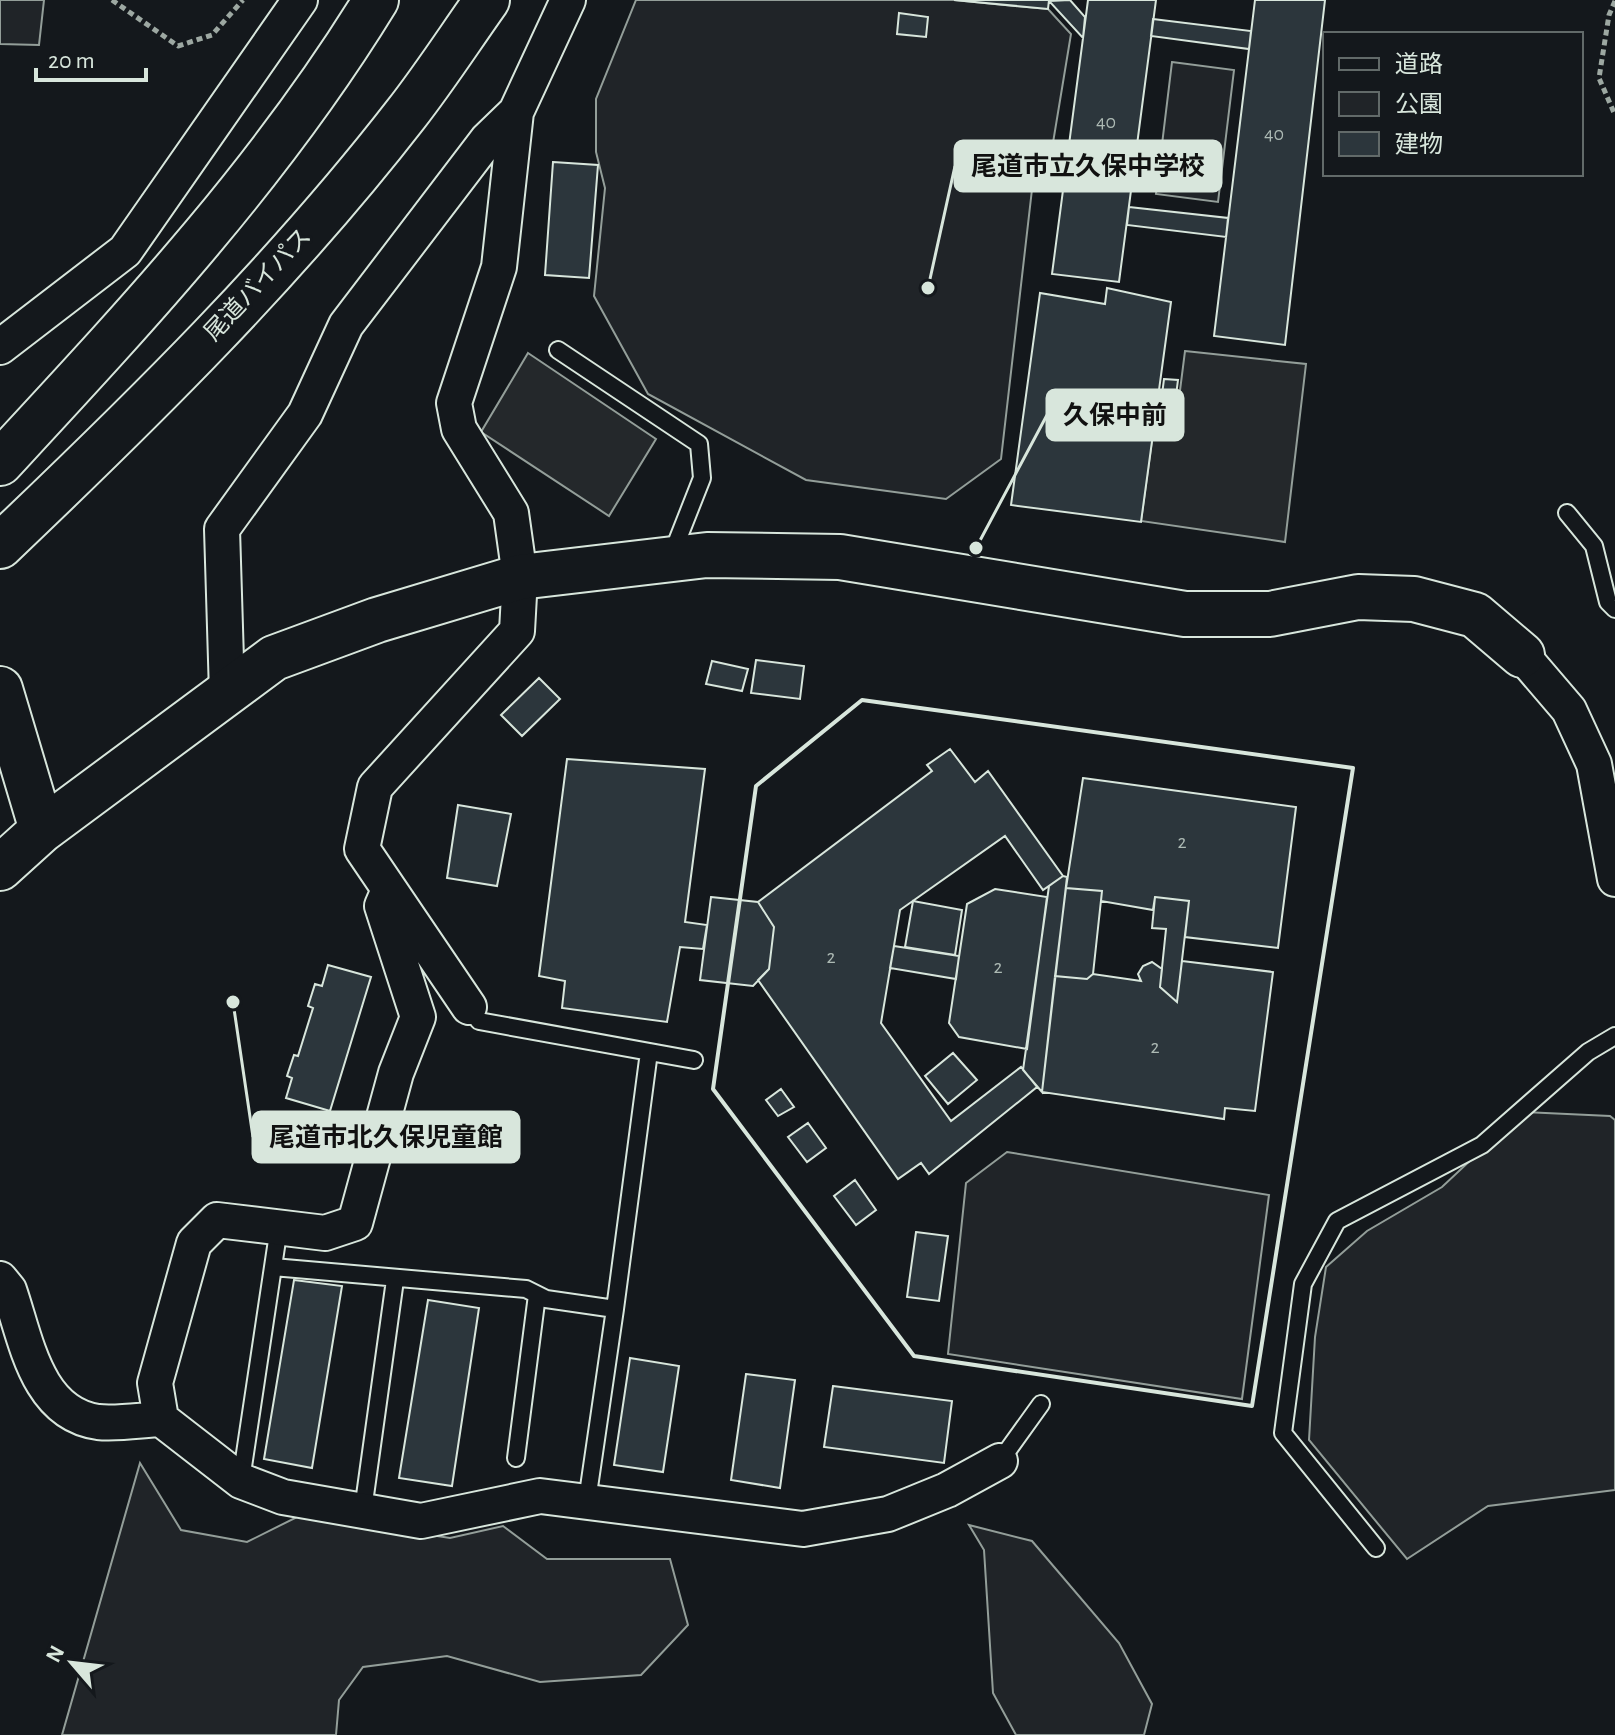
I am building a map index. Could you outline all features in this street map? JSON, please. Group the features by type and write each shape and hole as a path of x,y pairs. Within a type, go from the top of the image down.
{"main road":[{"path":"0,463 136,316 254,179 376,0"},
{"name":"尾道バイパス","path":"4,542 223,324 322,216 407,113 487,0"},
{"path":"0,868 42,830 274,658 377,620 520,577 707,555 840,557 1185,614 1270,614 1358,597 1414,599 1475,615 1522,655"},
{"path":"0,689 42,830"}],"street":[{"path":"0,347 125,251 300,0"},
{"path":"469,1007 388,892 362,849 375,787 517,631 520,577 511,513 459,429 454,403 499,267 516,112 568,0"},
{"path":"227,693 222,529 305,414 346,325 487,140 516,112"},
{"path":"1522,655 1569,710 1594,764 1615,879"},
{"path":"161,1419 155,1383 194,1243 217,1220 325,1233 355,1223 396,1073 418,1017 382,906 388,892"},
{"path":"0,1279 9,1290 44,1390 64,1409 97,1422 161,1419 241,1481 283,1497 421,1521 540,1496 803,1529 888,1514 947,1490 1000,1461"}],"lane":[{"path":"558,350 699,444 702,478 670,559"},
{"path":"1567,513 1594,546 1608,602 1615,609"},
{"path":"469,1007 479,1021 694,1060"},
{"path":"1376,1548 1283,1433 1303,1284 1337,1221 1482,1145 1588,1052 1615,1036"},
{"path":"587,1501 649,1052"},
{"path":"241,1481 279,1227"},
{"path":"273,1267 526,1289 537,1295 615,1309"},
{"path":"363,1510 395,1280"},
{"path":"516,1458 537,1295"},
{"path":"1000,1461 1041,1404"}],"path":[{"path":"112,0 178,46 212,35 243,0"},
{"path":"1615,1 1609,15 1599,78 1615,115"}],"green space":[{"path":"0,0 44,0 39,45 0,44"},
{"path":"636,0 954,0 1048,9 1071,34 1048,173 1034,172 1001,459 946,499 806,480 648,394 594,296 605,188 596,152 596,99"},
{"path":"1172,62 1234,70 1218,202 1156,194"},
{"path":"1522,1112 1610,1116 1615,1120 1615,1490 1488,1506 1407,1559 1309,1440 1315,1337 1326,1267 1367,1231 1442,1187"},
{"path":"1007,1152 1269,1195 1242,1399 948,1354 966,1183"},
{"path":"140,1463 181,1530 247,1542 301,1515 450,1538 503,1526 547,1559 670,1559 688,1625 641,1675 540,1682 447,1656 363,1667 339,1700 336,1735 62,1735"},
{"path":"969,1525 1032,1541 1119,1643 1152,1704 1144,1735 1016,1735 993,1693 984,1550"}],"shaded area":[{"path":"1185,351 1306,364 1285,542 1141,521 1156,411 1177,414"},
{"path":"528,353 656,439 609,516 481,432"}],"building":[{"path":"954,0 1049,0 1048,9"},
{"path":"1070,0 1085,17 1083,38 1049,1"},
{"path":"1088,0 1156,0 1119,282 1052,274"},
{"path":"1255,0 1325,0 1285,345 1214,336"},
{"path":"899,13 928,17 926,37 897,34"},
{"path":"1153,19 1251,31 1249,49 1151,36"},
{"path":"553,162 598,165 589,278 545,275"},
{"path":"1129,207 1228,218 1226,237 1127,225"},
{"path":"1107,288 1171,302 1141,522 1011,505 1040,293 1105,304"},
{"path":"1164,379 1178,380 1174,411 1160,410"},
{"path":"756,660 804,666 800,699 751,693"},
{"path":"712,661 748,669 742,691 706,684"},
{"path":"539,678 560,699 522,736 501,715"},
{"path":"950,749 975,782 988,771 1063,876 1043,890 1005,836 900,910 881,1023 951,1121 1021,1067 1037,1087 929,1174 921,1163 898,1179 758,980 769,969 774,927 758,902 932,771 927,765"},
{"path":"567,759 705,769 685,922 707,925 703,949 680,947 667,1022 562,1008 565,981 539,976"},
{"path":"1083,778 1296,807 1278,948 1185,937 1189,901 1155,897 1153,910 1101,901 1102,891 1066,888"},
{"path":"458,805 511,814 497,886 447,878"},
{"path":"1063,876 1067,877 1042,1092 1023,1070 1049,886"},
{"path":"1066,888 1102,891 1093,974 1087,979 1055,976"},
{"path":"995,889 1047,897 1027,1049 959,1037 949,1023 967,904"},
{"path":"711,897 758,902 774,927 769,969 753,986 700,980"},
{"path":"1155,897 1189,901 1177,1002 1160,987 1166,929 1152,928"},
{"path":"913,901 962,910 955,955 905,947"},
{"path":"894,946 959,956 956,979 890,968"},
{"path":"1182,961 1273,972 1255,1111 1225,1108 1224,1119 1042,1092 1055,976 1087,979 1093,974 1141,981 1138,974 1143,966 1152,962 1162,969 1160,987 1177,1002"},
{"path":"328,965 371,977 330,1111 286,1098 292,1078 287,1076 294,1055 298,1056 313,1008 308,1006 315,984 322,986"},
{"path":"953,1053 977,1080 948,1104 925,1076"},
{"path":"781,1089 794,1107 778,1116 766,1100"},
{"path":"808,1123 826,1148 807,1162 788,1137"},
{"path":"855,1180 876,1210 856,1225 834,1196"},
{"path":"916,1232 948,1236 939,1301 907,1297"},
{"path":"294,1280 342,1286 312,1468 264,1459"},
{"path":"428,1300 479,1308 452,1486 399,1478"},
{"path":"630,1358 679,1366 663,1472 614,1465"},
{"path":"746,1374 795,1380 780,1488 731,1480"},
{"path":"833,1386 952,1401 944,1463 824,1447"}],"wall":[{"path":"862,700 1353,768 1252,1406 914,1356 713,1089 756,786 862,700"}],"place":[{"name":"尾道市立久保中学校","path":"928,288"},
{"name":"久保中前","path":"976,548"},
{"name":"尾道市北久保児童館","path":"233,1002"}]}
